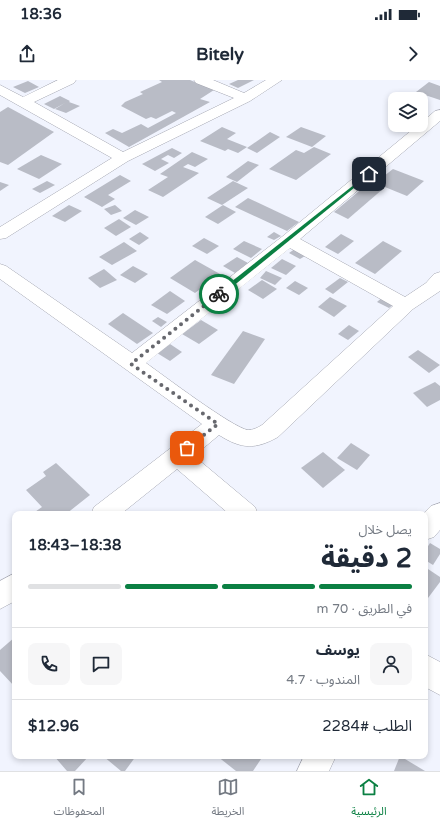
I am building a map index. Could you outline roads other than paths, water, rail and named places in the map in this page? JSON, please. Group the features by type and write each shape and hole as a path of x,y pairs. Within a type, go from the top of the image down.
{"street":[{"path":"23,102 69,80"},
{"path":"202,80 245,98"},
{"path":"0,234 123,158 245,98 276,80"},
{"path":"0,89 123,158"},
{"path":"131,364 289,240 440,114"},
{"path":"289,240 406,305"},
{"path":"0,270 218,424 246,439 260,438 270,431 406,305 438,285"},
{"path":"107,511 218,424"},
{"path":"177,455 242,511"},
{"path":"428,526 440,513"},
{"path":"0,597 12,587"},
{"path":"428,671 440,681"},
{"path":"312,771 319,759"}]}
